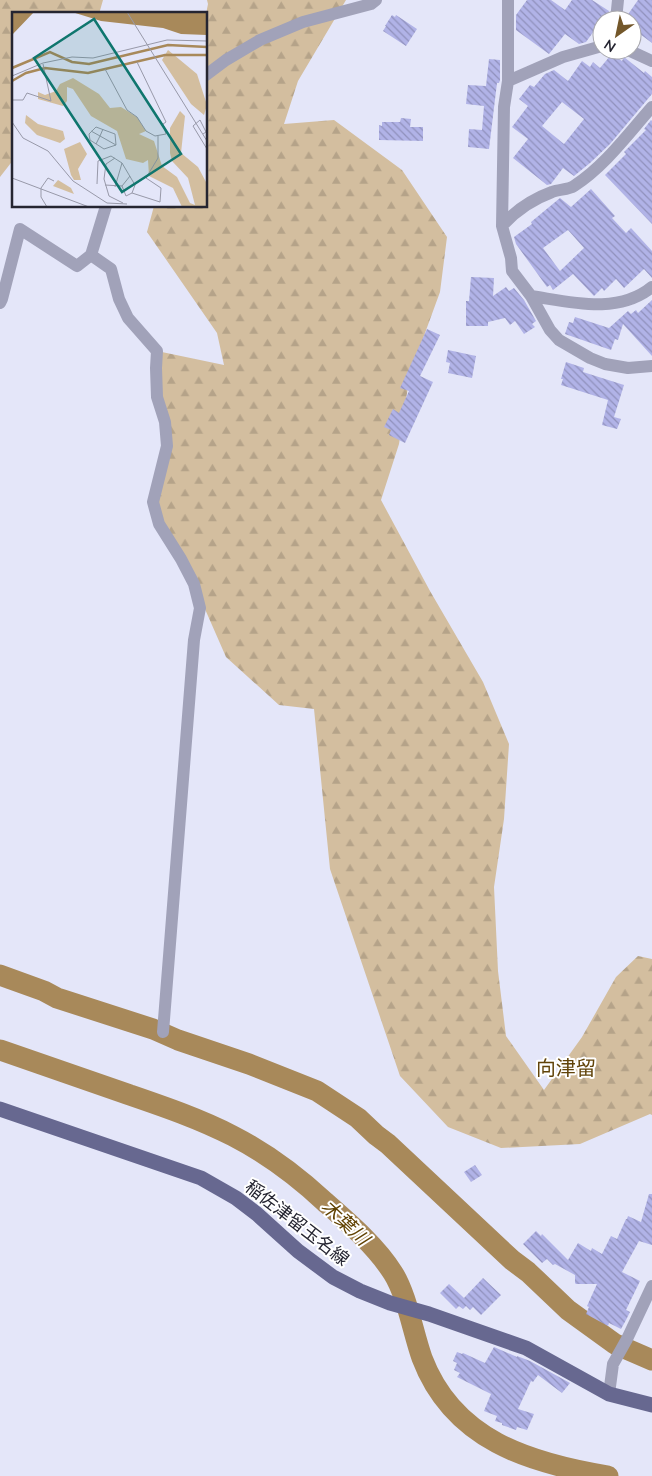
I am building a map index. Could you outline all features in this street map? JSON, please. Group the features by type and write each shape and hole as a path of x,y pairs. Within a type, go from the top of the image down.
{"main road":[{"name":"稲佐津留玉名線","path":"0,1109 201,1178 236,1198 257,1214 298,1252 333,1277 360,1291 390,1303 429,1314 526,1348 609,1394 652,1405"}],"street":[{"path":"208,74 226,60 268,36 302,22 371,4 376,0"},
{"path":"508,0 508,81 504,107 502,226 511,258 512,271 531,296 550,330 559,340 590,358 605,364 628,368 652,366"},
{"path":"508,81 563,57 592,49"},
{"path":"502,226 512,215 525,206 552,192 573,187 601,166 652,107"},
{"path":"0,303 20,229 78,266 91,255 105,208"},
{"path":"91,255 110,269 119,299 128,318 157,351 157,397 165,422 167,446 153,502 159,524 194,584 200,608 194,640 163,1032"},
{"path":"531,296 575,303 607,305 632,299 652,286"},
{"path":"609,1394 612,1364 628,1339 652,1286"}],"green space":[{"path":"0,0 103,0 100,12 12,12 12,162 0,177"},
{"path":"207,0 346,0 298,81 284,124 334,120 402,170 447,237 440,292 410,374 399,444 381,500 430,591 483,682 509,744 504,819 494,887 498,971 506,1036 544,1090 582,1037 616,977 638,956 652,959 652,1115 650,1114 580,1144 501,1148 448,1127 400,1076 330,869 314,709 279,705 226,657 194,584 153,502 167,446 157,351 224,365 217,333 147,232 153,208 208,208 208,12 206,12"}],"building":[{"path":"527,0 551,0 565,10 572,0 592,0 607,10 592,10 592,34 586,42 579,44 565,34 549,54 516,30 516,15"},
{"path":"638,0 652,0 652,43 642,36 642,10 631,10"},
{"path":"392,15 395,17 396,15 417,29 406,46 383,31"},
{"path":"489,59 500,60 500,80 497,83 489,149 468,147 469,129 482,130 484,106 466,104 468,85 486,86"},
{"path":"607,60 628,60 652,77 652,94 610,144 590,163 574,176 563,168 551,184 547,185 513,158 528,139 512,127 528,106 519,99 530,85 534,87 545,74 554,70 568,81 582,61 590,67 593,62 600,68","holes":["562,102 584,119 564,144 542,126"]},
{"path":"401,118 411,119 410,127 423,127 423,141 379,140 379,125 382,126 382,122 400,122"},
{"path":"651,120 652,224 605,175 626,154 624,152 646,130 644,129"},
{"path":"591,189 615,216 612,218 626,233 631,228 652,251 652,278 644,269 624,288 616,279 604,291 602,288 594,296 573,274 553,290 550,285 547,287 516,244 514,237 532,224 531,222 560,198 571,207","holes":["568,230 584,248 560,271 543,248"]},
{"path":"471,277 494,278 493,296 506,287 509,291 514,288 524,300 536,321 532,324 535,327 524,334 515,321 510,325 505,318 488,322 488,326 466,326 466,301 469,301"},
{"path":"652,300 652,356 623,324 618,340 615,339 611,350 565,334 569,322 573,323 575,317 609,328 628,311 631,314 636,310 638,313"},
{"path":"427,329 440,335 420,376 433,382 405,443 389,435 391,430 384,427 393,409 399,413 409,391 400,388"},
{"path":"448,350 476,356 472,378 448,373 450,363 446,362"},
{"path":"566,362 584,368 583,372 624,385 614,417 621,419 617,429 602,425 608,400 561,385"},
{"path":"475,1165 482,1175 471,1182 464,1172"},
{"path":"649,1194 652,1194 652,1245 639,1241 622,1272 640,1281 626,1310 630,1312 621,1329 609,1323 608,1326 586,1314 589,1307 587,1306 597,1284 576,1284 575,1275 555,1264 553,1265 547,1259 542,1263 523,1244 536,1231 541,1236 542,1234 568,1260 578,1243 591,1251 592,1248 602,1254 611,1236 617,1239 628,1216 641,1222"},
{"path":"483,1278 501,1295 481,1315 473,1307 470,1310 466,1306 463,1309 459,1306 456,1309 440,1293 449,1284 464,1298"},
{"path":"494,1347 530,1361 570,1383 562,1393 538,1375 533,1382 531,1381 518,1409 534,1414 527,1430 517,1427 516,1430 495,1421 497,1416 484,1411 491,1394 457,1377 460,1373 454,1370 457,1363 453,1361 457,1352 485,1363"}],"waterway":[{"path":"0,975 44,991 57,998 153,1029 317,1091 358,1118 388,1144 568,1310 615,1344 652,1360"},
{"name":"木葉川","path":"0,1050 195,1119 245,1143 281,1166 353,1227 386,1263 402,1292 422,1358 436,1386 453,1409 474,1428 497,1443 523,1455 550,1464 608,1476"}],"district":[{"name":"向津留","path":"566,1068"}]}
